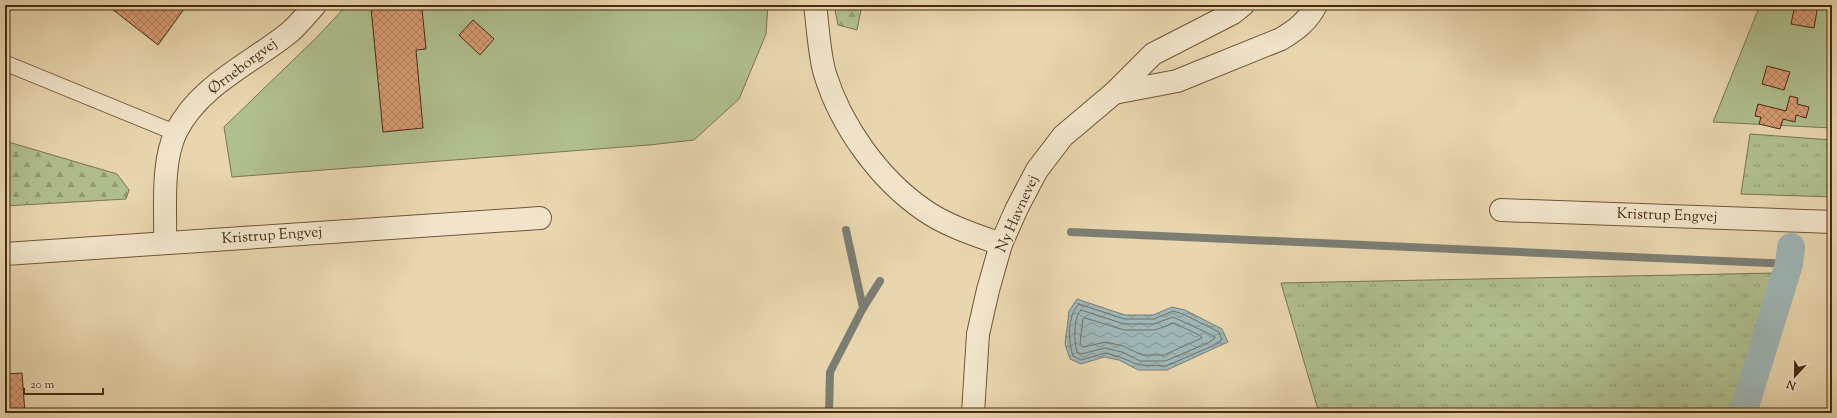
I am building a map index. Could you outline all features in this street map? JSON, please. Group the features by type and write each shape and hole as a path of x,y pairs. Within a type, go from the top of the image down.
{"street":[{"name":"Ørneborgvej","path":"165,243 167,165 176,132 190,108 213,88 291,31 315,5"},
{"path":"815,5 825,74 848,128 863,150 891,182 924,210 961,230 1001,244"},
{"name":"Ny Havnevej","path":"973,413 978,334 1001,244 1017,208 1037,170 1063,136 1114,93 1153,54 1233,13 1243,5"},
{"path":"1114,93 1177,82 1281,39 1296,30 1310,17 1316,5"},
{"name":"Kristrup Engvej","path":"1501,210 1832,222"},
{"name":"Kristrup Engvej","path":"5,254 540,218"}],"lane":[{"path":"5,63 176,132"}],"green space":[{"path":"347,5 768,5 766,34 739,99 694,140 649,145 232,177 224,127 317,37"},
{"path":"834,5 862,5 857,30 838,25"},
{"path":"1760,5 1832,5 1832,128 1713,122"},
{"path":"1750,134 1832,140 1832,197 1741,194"},
{"path":"5,141 117,174 129,190 126,199 5,206"},
{"path":"1775,273 1730,413 1319,413 1281,283"}],"water":[{"path":"1077,299 1125,315 1153,315 1172,307 1185,310 1222,329 1228,342 1167,370 1138,370 1119,360 1104,357 1081,364 1070,359 1065,344 1069,311"}],"building":[{"path":"107,5 187,5 158,45"},
{"path":"410,5 410,9 422,9 426,49 416,50 423,128 383,132 371,8"},
{"path":"1795,5 1818,5 1814,28 1791,24"},
{"path":"473,20 494,39 480,55 459,35"},
{"path":"1767,66 1790,72 1784,90 1762,84"},
{"path":"1790,96 1798,98 1797,104 1809,107 1806,118 1796,115 1795,122 1783,119 1780,129 1759,124 1761,117 1755,116 1758,104 1786,111"},
{"path":"22,373 25,413 5,413 5,374"}],"waterway":[{"path":"829,413 830,372 863,308 846,230"},
{"path":"1071,232 1789,264"},
{"path":"1743,413 1789,264 1791,247"},
{"path":"863,308 880,281"}]}
